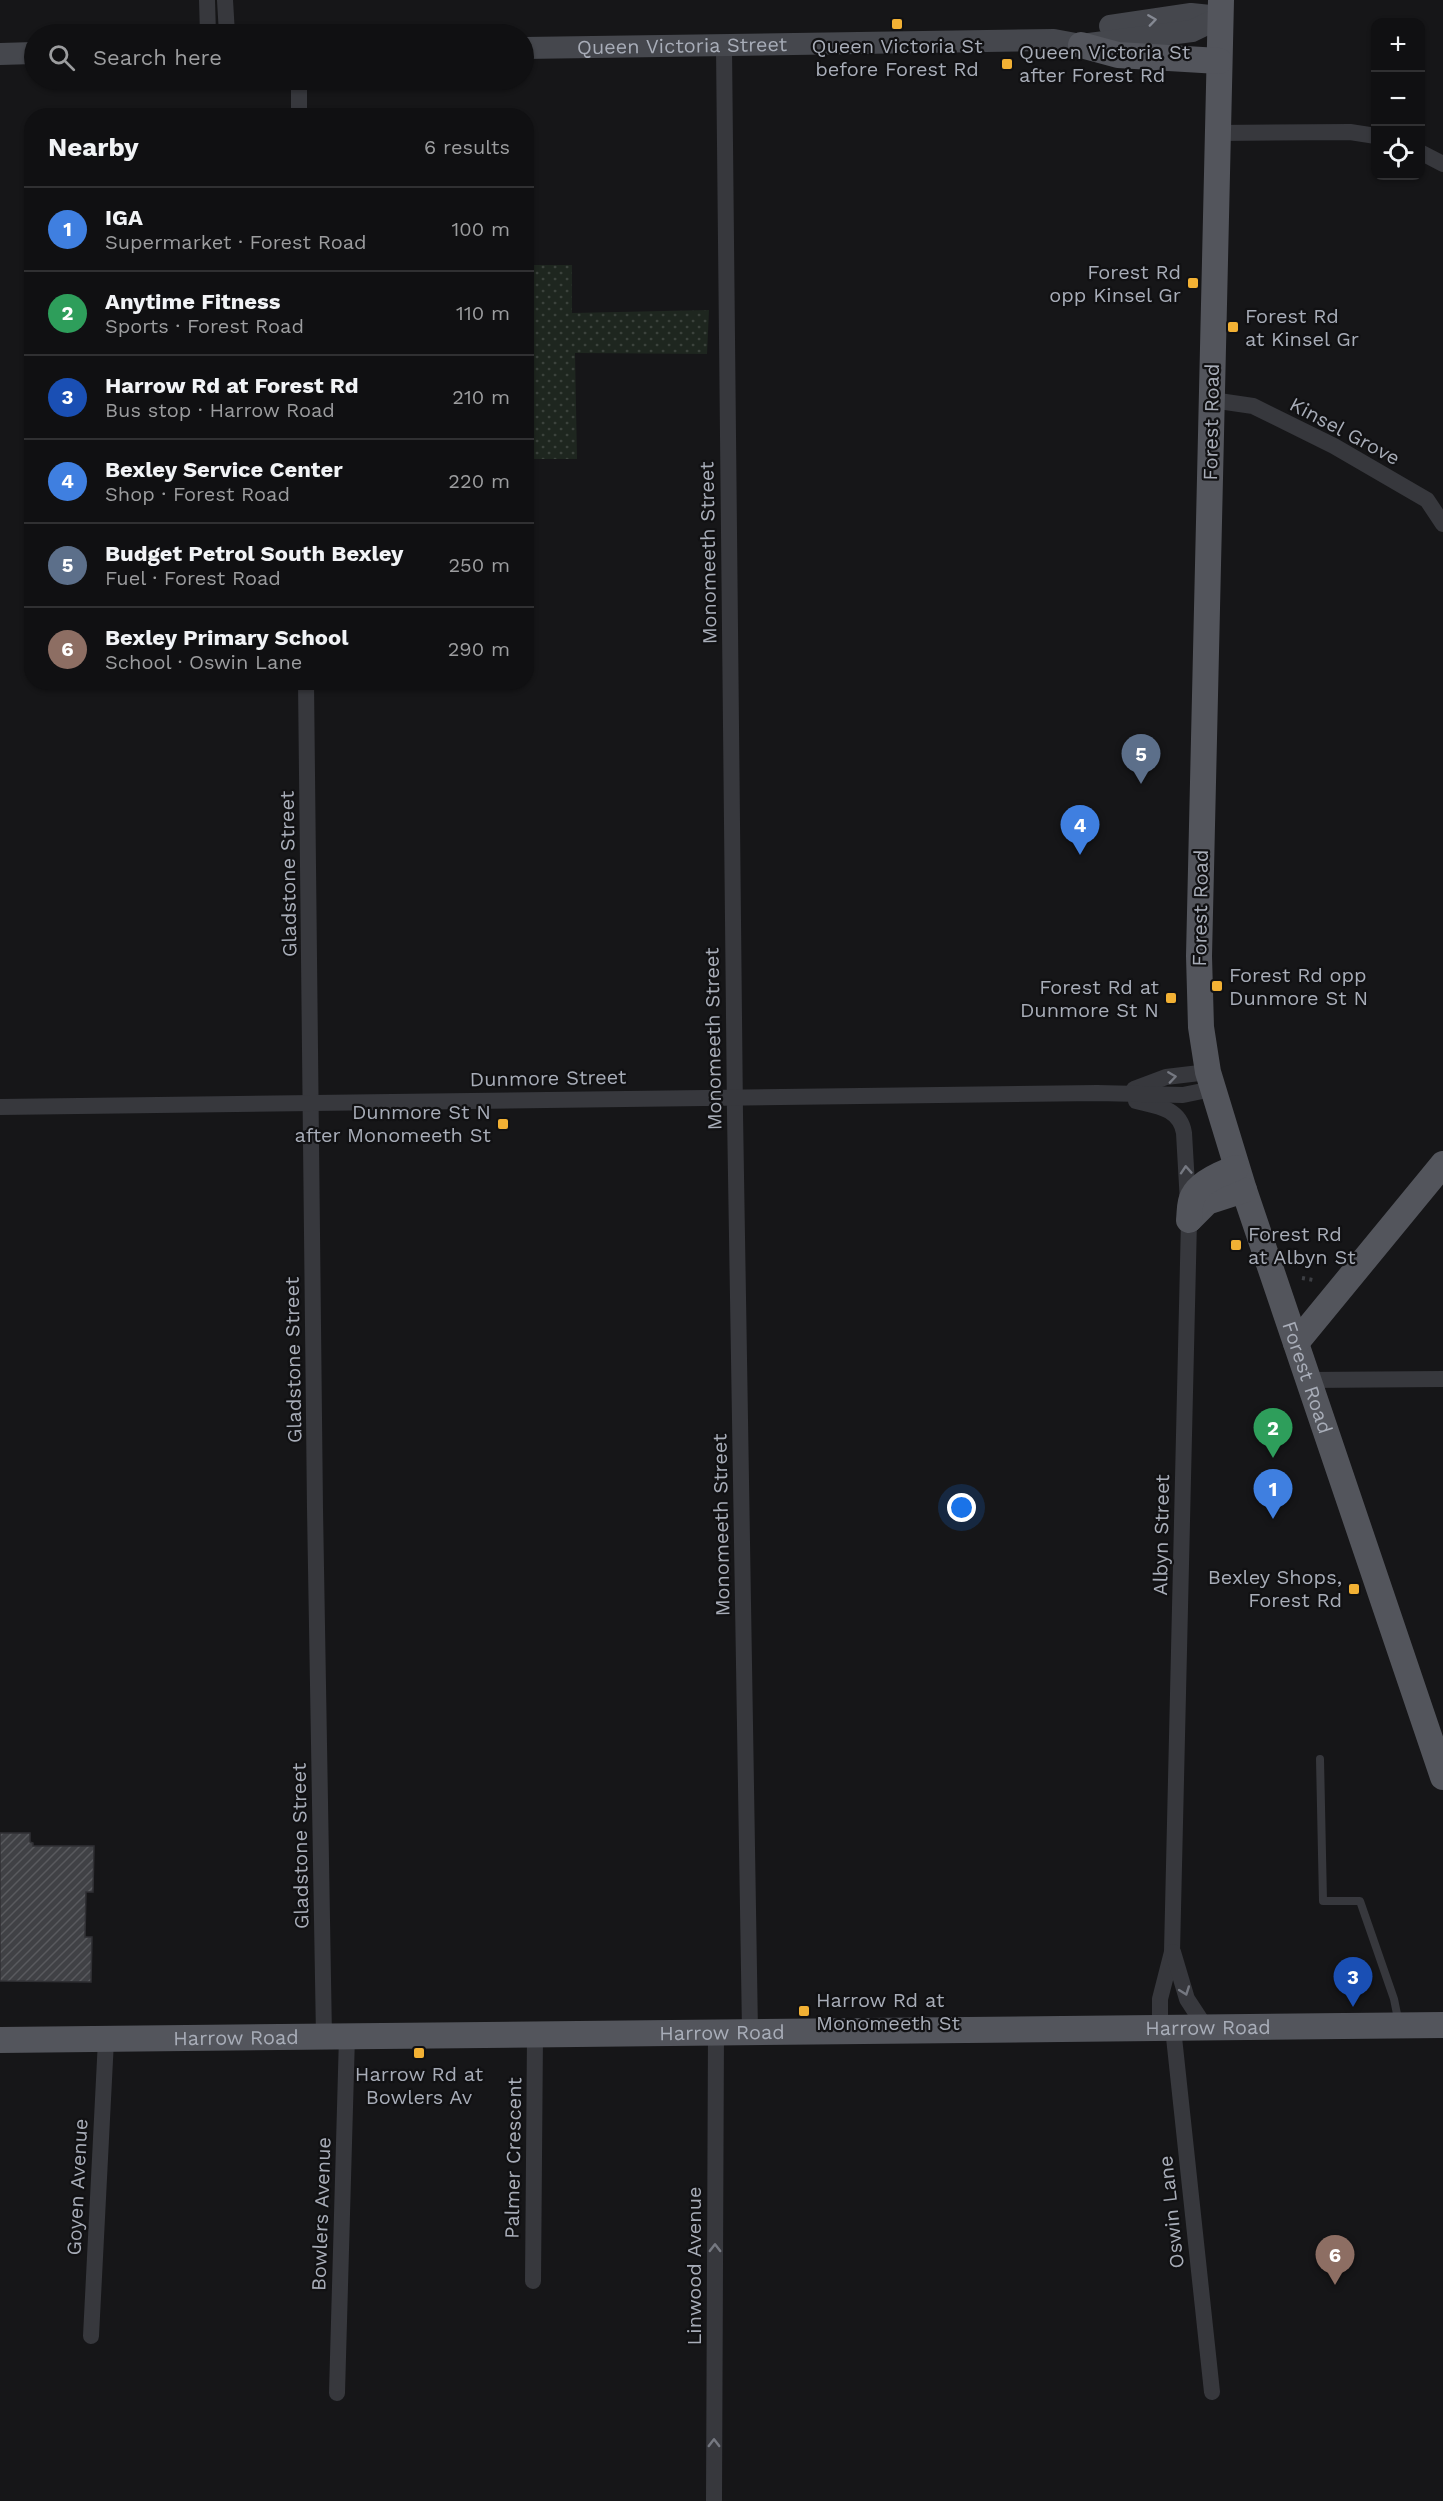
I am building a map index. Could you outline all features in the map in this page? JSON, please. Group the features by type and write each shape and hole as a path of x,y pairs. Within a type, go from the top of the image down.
{"main road":[{"name":"Queen Victoria Street","path":"1054,40 1078,31 1221,9"},
{"name":"Queen Victoria Street","path":"534,48 724,47 1054,40 1081,45 1191,31 1221,9"},
{"name":"Forest Road","path":"1221,9 1199,956 1201,1027 1210,1080 1240,1179 1443,1777"},
{"path":"1081,45 1118,55 1219,61"},
{"path":"0,54 24,53"},
{"path":"1296,1343 1443,1164"},
{"path":"1190,1220 1196,1211 1240,1179"},
{"name":"Harrow Road","path":"0,2040 1443,2025"}],"street":[{"path":"207,0 208,24"},
{"path":"225,0 226,24"},
{"name":"Monomeeth Street","path":"724,47 735,1097 750,2031"},
{"path":"299,90 299,108"},
{"path":"1217,133 1350,132 1371,135"},
{"path":"1425,155 1443,164"},
{"name":"Kinsel Grove","path":"1212,400 1253,406 1334,446 1427,500 1443,525"},
{"name":"Gladstone Street","path":"306,690 315,1533 335,2036"},
{"name":"Dunmore Street","path":"0,1107 1097,1093 1135,1089 1162,1078 1210,1080"},
{"name":"Dunmore Street","path":"1097,1093 1161,1107 1173,1112 1181,1120"},
{"name":"Albyn Street","path":"1166,2028 1161,1999 1172,1952 1190,1220 1184,1133 1181,1120"},
{"path":"1307,1380 1443,1379"},
{"name":"Albyn Street","path":"1172,1952 1187,1999 1206,2028"},
{"name":"Oswin Lane","path":"1166,2028 1212,2392"},
{"name":"Linwood Avenue","path":"714,2501 716,2031"},
{"name":"Palmer Crescent","path":"533,2281 535,2035"},
{"name":"Bowlers Avenue","path":"335,2036 338,2393"},
{"name":"Goyen Avenue","path":"91,2336 106,2040"}],"lane":[{"path":"1320,1759 1323,1901 1360,1901 1394,1999 1399,2026"}],"path":[{"path":"1302,1278 1313,1280"}],"shaded area":[{"path":"534,265 572,265 572,313 709,310 707,354 575,353 577,459 534,459"}],"building":[{"path":"0,1833 30,1833 30,1842 33,1846 94,1846 93,1892 86,1892 85,1937 92,1937 91,1982 0,1981"}],"place":[{"name":"Queen Victoria St before Forest Rd","path":"897,24"},
{"name":"Queen Victoria St after Forest Rd","path":"1007,64"},
{"name":"Forest Rd opp Kinsel Gr","path":"1193,283"},
{"name":"Forest Rd at Kinsel Gr","path":"1233,327"},
{"name":"Budget Petrol South Bexley","path":"1141,784"},
{"name":"Bexley Service Center","path":"1080,855"},
{"name":"Forest Rd opp Dunmore St N","path":"1217,986"},
{"name":"Forest Rd at Dunmore St N","path":"1171,998"},
{"name":"Dunmore St N after Monomeeth St","path":"503,1124"},
{"name":"Forest Rd at Albyn St","path":"1236,1245"},
{"name":"Anytime Fitness","path":"1273,1458"},
{"name":"IGA","path":"1273,1519"},
{"name":"Bexley Shops, Forest Rd","path":"1354,1589"},
{"name":"Harrow Rd at Forest Rd","path":"1353,2007"},
{"name":"Harrow Rd at Monomeeth St","path":"804,2011"},
{"name":"Harrow Rd at Bowlers Av","path":"419,2053"},
{"name":"Bexley Primary School","path":"1335,2285"}]}
